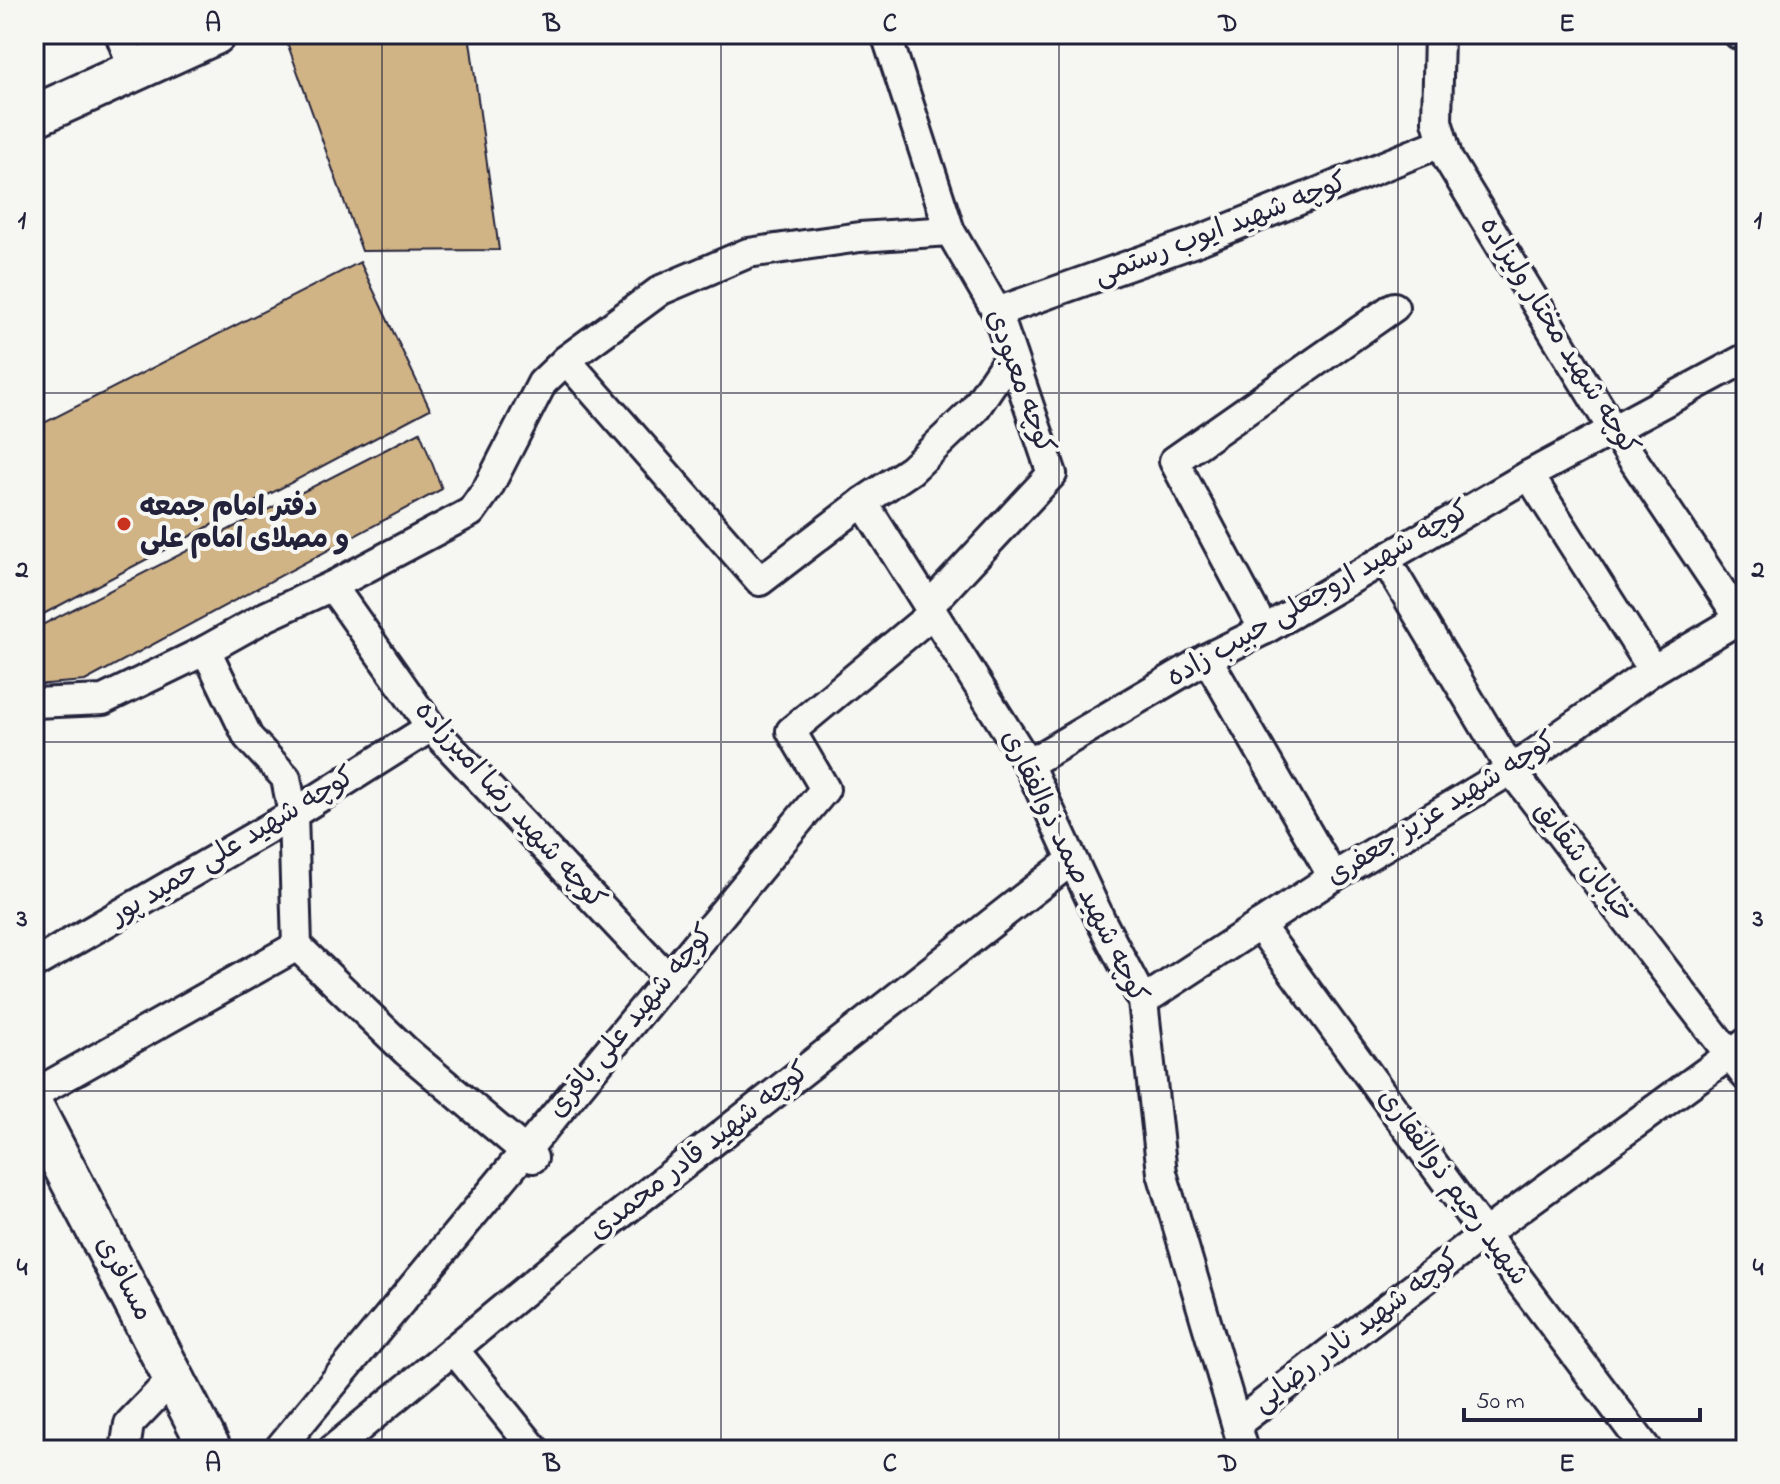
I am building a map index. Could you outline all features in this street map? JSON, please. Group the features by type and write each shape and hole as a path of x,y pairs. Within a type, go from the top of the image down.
{"main road":[{"path":"34,116 215,34"},
{"name":"مسافری","path":"34,1109 211,1450"}],"street":[{"path":"120,34 134,71"},
{"name":"کوچه معبودی","path":"886,34 950,231 997,312 1052,474 931,610"},
{"name":"کوچه شهید مختار ولیزاده","path":"1439,34 1437,121 1448,159 1612,428 1743,617"},
{"path":"1738,34 1746,36"},
{"name":"کوچه شهید ایوب رستمی","path":"997,312 1195,242 1443,142"},
{"path":"34,703 103,700 332,586 471,512 488,488 542,383 566,360 661,290 748,253 860,237 950,231"},
{"path":"1264,630 1174,461 1394,307"},
{"path":"566,360 760,581 863,502 911,470 974,410 1011,355"},
{"name":"کوچه شهید اروجعلی حبیب زاده","path":"1028,764 1207,658 1264,630 1612,428 1746,358"},
{"path":"1529,475 1653,670"},
{"name":"کوچه شهید صمد ذوالفقاری","path":"863,502 1028,764 1143,1001 1162,1173 1241,1436"},
{"name":"خیابان شقایق","path":"1385,559 1511,770 1741,1058"},
{"name":"کوچه شهید رضا امیرزاده","path":"332,586 431,727 668,978"},
{"name":"کوچه شهید علی باقری","path":"278,1450 530,1154 668,978 825,789 791,731 931,610"},
{"name":"کوچه شهید عزیز جعفری","path":"1143,1001 1333,877 1511,770 1653,670 1743,617"},
{"path":"206,650 248,737 286,778 293,814 297,946 406,1051 530,1154"},
{"path":"1207,658 1333,877"},
{"name":"کوچه شهید علی حمید پور","path":"34,964 293,814 431,727"},
{"name":"کوچه شهید قادر محمدی","path":"332,1450 557,1264 1072,860"},
{"name":"شهید رحیم ذوالفقاری","path":"1259,925 1484,1234 1647,1450"},
{"path":"34,1094 297,946"},
{"name":"کوچه شهید نادر رضایی","path":"1241,1436 1484,1234 1741,1058"},
{"path":"455,1351 535,1450"},
{"path":"125,1450 129,1424 174,1377"}],"building":[{"path":"129,34 194,34 139,61"},
{"path":"284,34 469,34 499,250 362,251"},
{"name":"دفتر امام جمعه و مصلای امام علی","path":"360,262 430,409 34,619 34,428"},
{"path":"420,432 442,489 85,681 34,685 34,629"}],"place":[{"name":"دفتر امام جمعه و مصلای امام علی","path":"124,524"}]}
